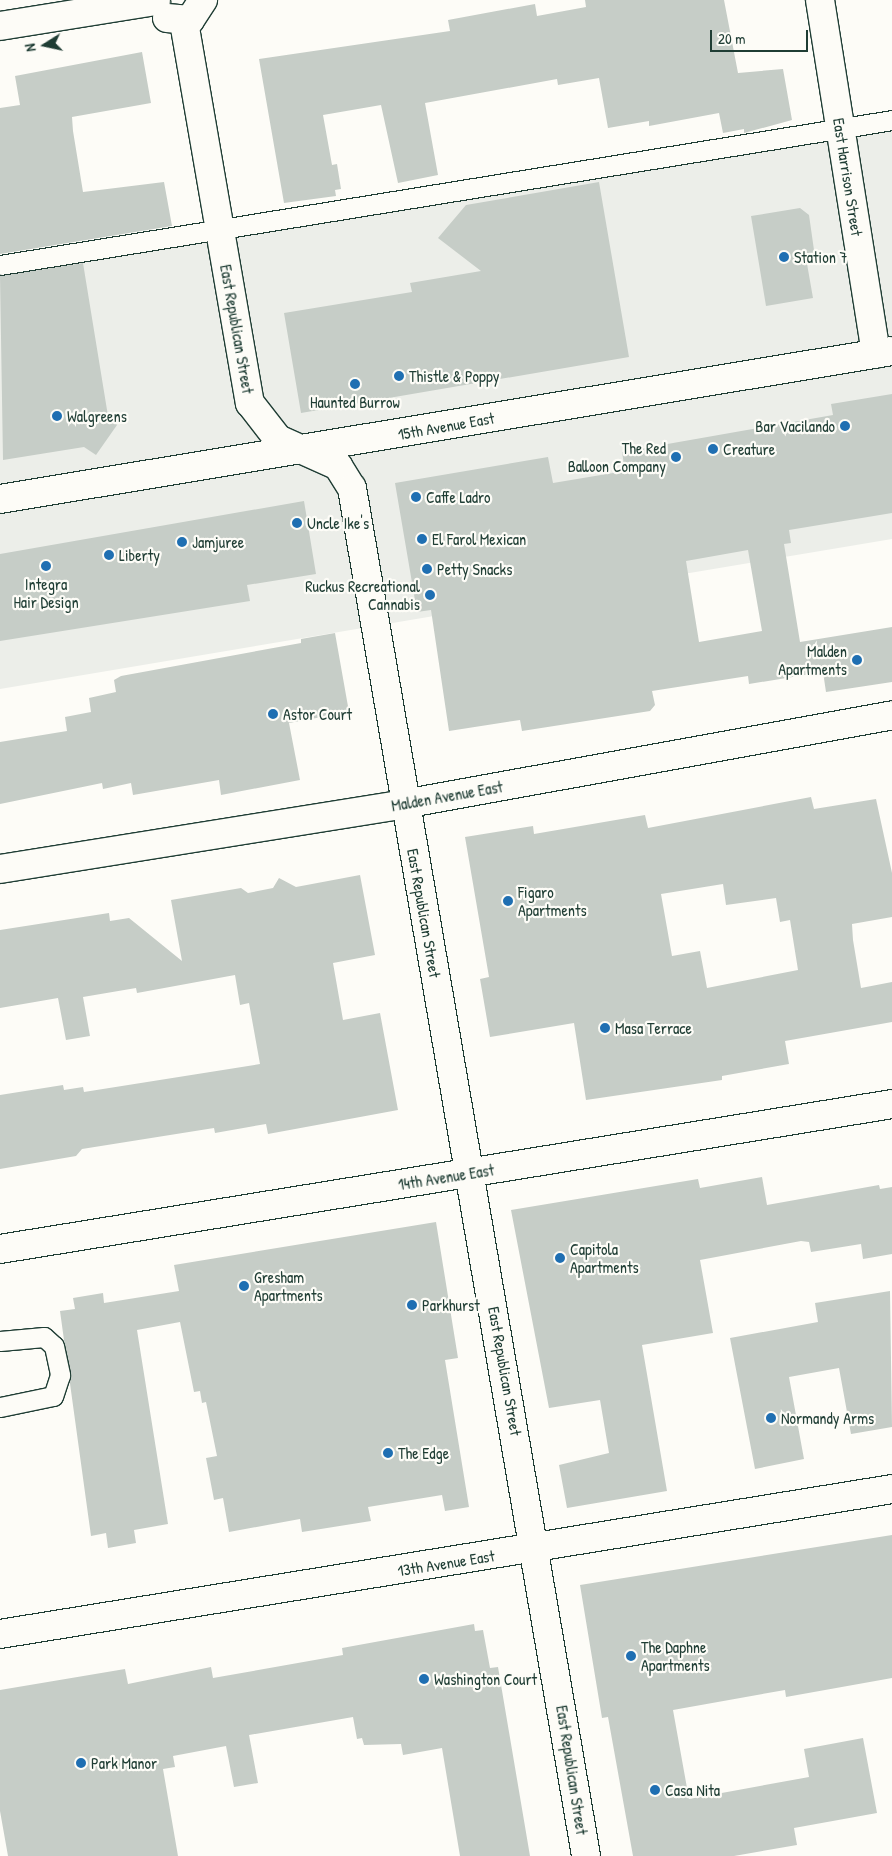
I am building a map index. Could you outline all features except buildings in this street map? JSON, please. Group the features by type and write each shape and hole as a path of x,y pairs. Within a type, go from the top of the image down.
{"street":[{"path":"0,26 156,0 163,15 184,22 196,16 203,0"},
{"name":"East Harrison Street","path":"820,0 841,129 884,353"},
{"name":"East Republican Street","path":"184,22 250,403 263,425 301,450 338,466 352,488 404,804 536,1549 586,1856"},
{"name":"15th Avenue East","path":"0,499 884,353"},
{"name":"Malden Avenue East","path":"0,870 404,804 892,715"},
{"name":"14th Avenue East","path":"0,1248 471,1174 892,1104"},
{"name":"13th Avenue East","path":"0,1634 536,1549 892,1489"}],"lane":[{"path":"0,265 892,120"},
{"path":"0,1341 44,1337 54,1346 60,1375 53,1396 0,1408"}],"shaded area":[{"path":"892,128 892,539 0,689 0,271"}],"place":[{"name":"Station 7","path":"784,257"},
{"name":"Thistle & Poppy","path":"399,376"},
{"name":"Haunted Burrow","path":"355,384"},
{"name":"Walgreens","path":"57,416"},
{"name":"Bar Vacilando","path":"845,426"},
{"name":"Creature","path":"713,449"},
{"name":"The Red Balloon Company","path":"676,457"},
{"name":"Caffe Ladro","path":"416,497"},
{"name":"Uncle Ike's","path":"297,523"},
{"name":"El Farol Mexican","path":"422,539"},
{"name":"Jamjuree","path":"182,542"},
{"name":"Liberty","path":"109,555"},
{"name":"Integra Hair Design","path":"46,566"},
{"name":"Petty Snacks","path":"427,569"},
{"name":"Ruckus Recreational Cannabis","path":"430,595"},
{"name":"Malden Apartments","path":"857,660"},
{"name":"Astor Court","path":"273,714"},
{"name":"Figaro Apartments","path":"508,901"},
{"name":"Masa Terrace","path":"605,1028"},
{"name":"Capitola Apartments","path":"560,1258"},
{"name":"Gresham Apartments","path":"244,1286"},
{"name":"Parkhurst","path":"412,1305"},
{"name":"Normandy Arms","path":"771,1418"},
{"name":"The Edge","path":"388,1453"},
{"name":"The Daphne Apartments","path":"631,1656"},
{"name":"Washington Court","path":"424,1679"},
{"name":"Park Manor","path":"81,1763"},
{"name":"Casa Nita","path":"655,1790"}]}
